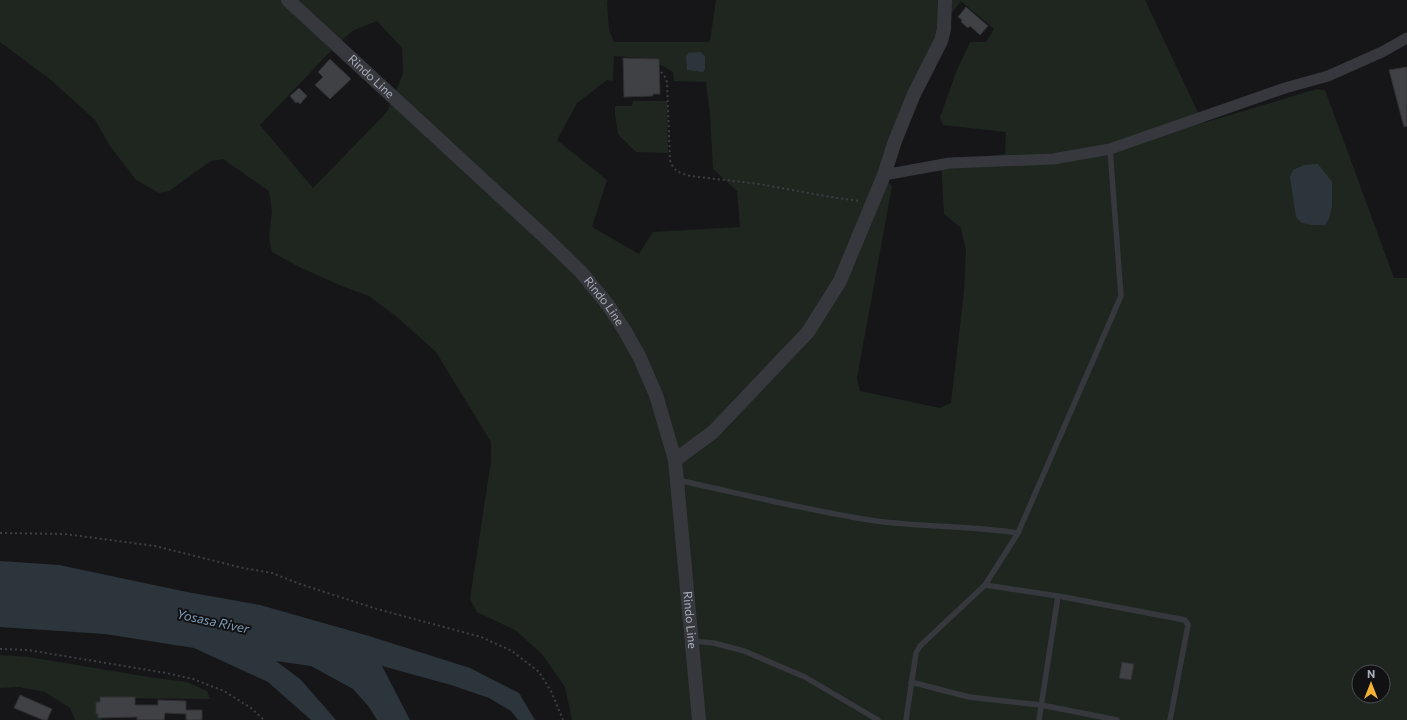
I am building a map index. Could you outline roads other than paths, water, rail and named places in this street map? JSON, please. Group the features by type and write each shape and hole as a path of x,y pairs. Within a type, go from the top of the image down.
{"street":[{"name":"Rindo Line","path":"288,0 581,272 608,305 625,331 640,358 656,395 675,460 699,720"},
{"path":"675,460 713,432 808,332 840,281 884,175 895,141 914,94 941,41 944,29 945,0"},
{"path":"884,175 950,163 1053,158 1110,149 1285,88 1328,76 1382,52 1407,38"}],"lane":[{"path":"906,720 916,653 920,646 985,585 1018,533 1121,296 1110,149"},
{"path":"677,480 794,506 875,520 915,525 1018,533"},
{"path":"985,585 1058,596 1185,620 1188,625 1170,720"},
{"path":"1039,720 1058,596"},
{"path":"692,641 714,643 744,651 805,677 878,720"},
{"path":"911,682 969,697 1042,705 1117,720"}],"water":[{"path":"700,52 705,56 705,69 703,72 687,70 686,56 688,53"},
{"path":"1318,164 1332,182 1332,206 1329,219 1325,225 1302,223 1296,217 1290,177 1293,170 1304,165"},
{"name":"Yosasa River","path":"0,561 59,565 187,592 260,605 369,636 470,668 519,693 535,720 518,720 511,711 489,698 451,685 382,666 410,720 377,720 369,707 353,689 311,666 276,661 301,680 336,720 311,720 268,682 194,648 105,634 0,627"}]}
